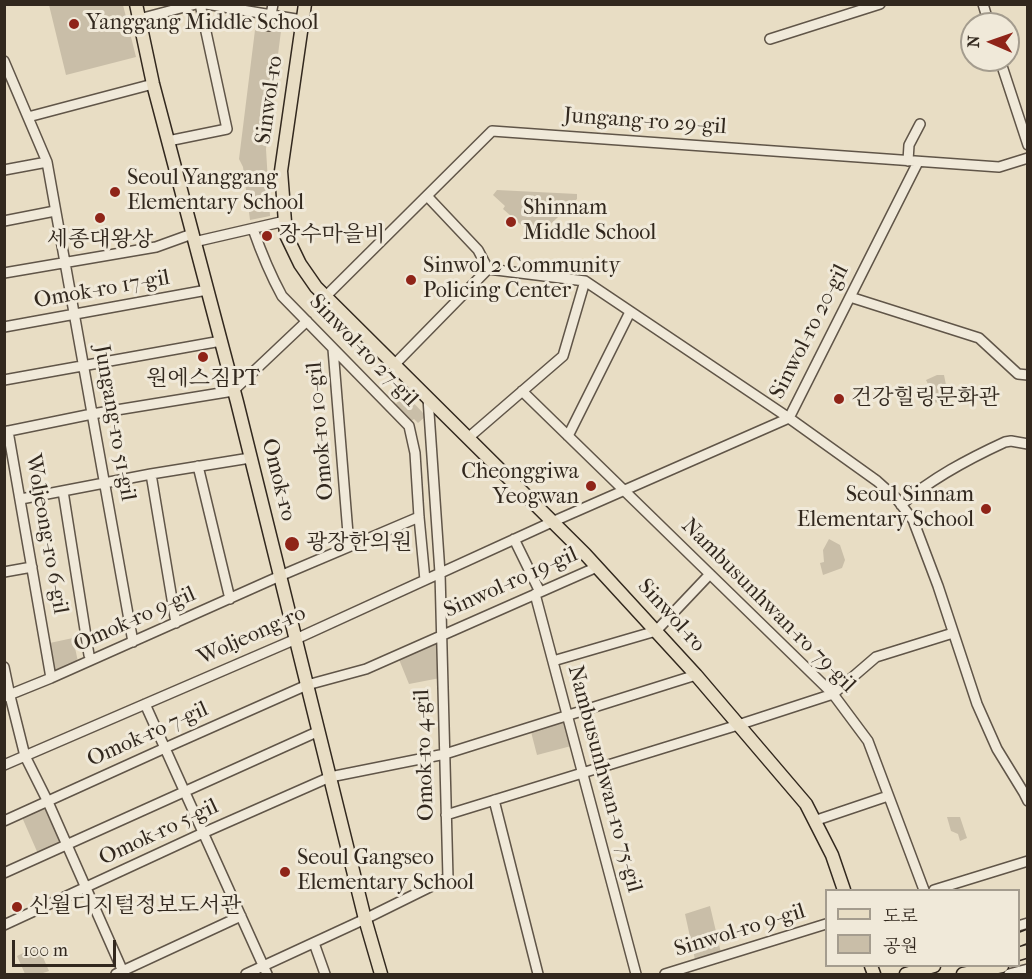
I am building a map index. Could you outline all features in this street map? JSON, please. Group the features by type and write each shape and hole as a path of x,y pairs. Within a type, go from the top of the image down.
{"main road":[{"name":"Omok-ro","path":"136,4 153,84 221,341 365,919 381,975"},
{"name":"Sinwol-ro","path":"305,4 281,171 286,235 300,264 325,297 597,567 696,675 806,804 832,855 843,889"},
{"path":"906,975 931,967"},
{"path":"955,975 991,969"},
{"path":"963,975 991,969"}],"street":[{"path":"139,19 198,4 227,129 168,141"},
{"path":"206,4 302,20"},
{"path":"269,26 273,4"},
{"path":"770,39 880,4"},
{"name":"Jungang-ro 51-gil","path":"4,61 47,162 133,642"},
{"path":"1004,72 1028,145"},
{"path":"28,117 153,84"},
{"name":"Sinwol-ro 20-gil","path":"552,522 789,418 850,297 913,161 909,145 920,124"},
{"name":"Jungang-ro 29-gil","path":"325,297 492,131 999,167 1028,158"},
{"path":"4,170 47,162"},
{"path":"427,196 478,250 488,269"},
{"path":"4,221 55,211"},
{"path":"4,273 65,264 285,221"},
{"name":"Sinwol-ro 27-gil","path":"253,229 271,277 282,296 409,426 415,453 425,580"},
{"path":"488,269 585,281 789,418 877,481 913,520 977,704 997,749 1028,801"},
{"path":"394,365 488,269"},
{"path":"468,438 562,356 585,281"},
{"name":"Omok-ro 17-gil","path":"4,327 207,290"},
{"path":"850,297 979,338 1018,374 1028,375"},
{"path":"568,436 630,312"},
{"path":"6,431 233,391 307,321"},
{"path":"4,380 221,341"},
{"name":"Omok-ro 10-gil","path":"333,349 349,546"},
{"name":"Nambusunhwan-ro 79-gil","path":"522,391 833,694 868,741 923,889"},
{"path":"428,398 440,573"},
{"name":"Woljeong-ro 6-gil","path":"6,431 21,499 51,678"},
{"path":"901,505 927,483 980,454 1005,442 1028,444"},
{"path":"21,499 250,458"},
{"path":"198,466 230,599"},
{"path":"151,474 176,624"},
{"path":"63,491 89,655"},
{"path":"280,576 419,516"},
{"name":"Woljeong-ro","path":"4,765 296,639 552,522"},
{"path":"514,539 537,593"},
{"path":"4,572 32,567"},
{"name":"Sinwol-ro 19-gil","path":"441,636 597,567"},
{"name":"Omok-ro 4-gil","path":"365,919 448,878 440,573"},
{"path":"553,661 656,631 710,574"},
{"name":"Omok-ro 9-gil","path":"7,696 176,624 280,576"},
{"name":"Nambusunhwan-ro 75-gil","path":"537,593 636,975"},
{"path":"446,815 833,694 876,657 953,633"},
{"path":"307,685 366,669 441,636"},
{"path":"4,667 7,696 25,756 86,887 121,974 241,916"},
{"name":"Omok-ro 5-gil","path":"4,925 330,777 445,754 696,675"},
{"name":"Omok-ro 7-gil","path":"4,821 307,685"},
{"path":"145,704 266,970"},
{"path":"4,873 318,731"},
{"path":"814,821 888,796"},
{"path":"494,801 538,975"},
{"path":"940,889 1028,861"},
{"path":"246,975 266,970 314,943 365,919"},
{"name":"Sinwol-ro 9-gil","path":"664,975 695,970 825,924"},
{"path":"314,943 325,975"},
{"path":"1010,975 1028,969"}],"green space":[{"path":"49,5 123,5 136,57 66,75"},
{"path":"255,30 281,31 266,149 270,216 250,220 243,167 239,159"},
{"path":"497,190 577,194 577,199 536,238 503,209 505,206 493,195"},
{"path":"937,375 944,375 949,400 934,403 926,398 931,390 926,380"},
{"path":"405,394 426,416 418,423 414,419 410,422 395,405"},
{"path":"829,539 840,545 845,560 842,568 823,575 820,563 824,562 823,550"},
{"path":"73,638 78,662 50,674 45,644"},
{"path":"432,640 439,643 440,678 409,684 398,657"},
{"path":"567,717 575,745 537,755 530,728"},
{"path":"47,803 65,844 39,856 21,815"},
{"path":"947,817 960,817 967,838 960,841 958,834 951,831"},
{"path":"710,906 722,957 696,964 685,914"},
{"path":"38,946 49,971 40,974 25,974 17,956"}],"place":[{"name":"Yanggang Middle School","path":"74,24"},
{"name":"Seoul Yanggang Elementary School","path":"115,192"},
{"name":"세종대왕상","path":"100,218"},
{"name":"Shinnam Middle School","path":"511,222"},
{"name":"장수마을비","path":"267,236"},
{"name":"Sinwol 2 Community Policing Center","path":"411,280"},
{"name":"원에스짐PT","path":"203,357"},
{"name":"건강힐링문화관","path":"839,399"},
{"name":"Cheonggiwa Yeogwan","path":"591,486"},
{"name":"Seoul Sinnam Elementary School","path":"986,509"},
{"name":"광장한의원","path":"292,544"},
{"name":"Seoul Gangseo Elementary School","path":"285,872"},
{"name":"신월디지털정보도서관","path":"17,907"}]}
